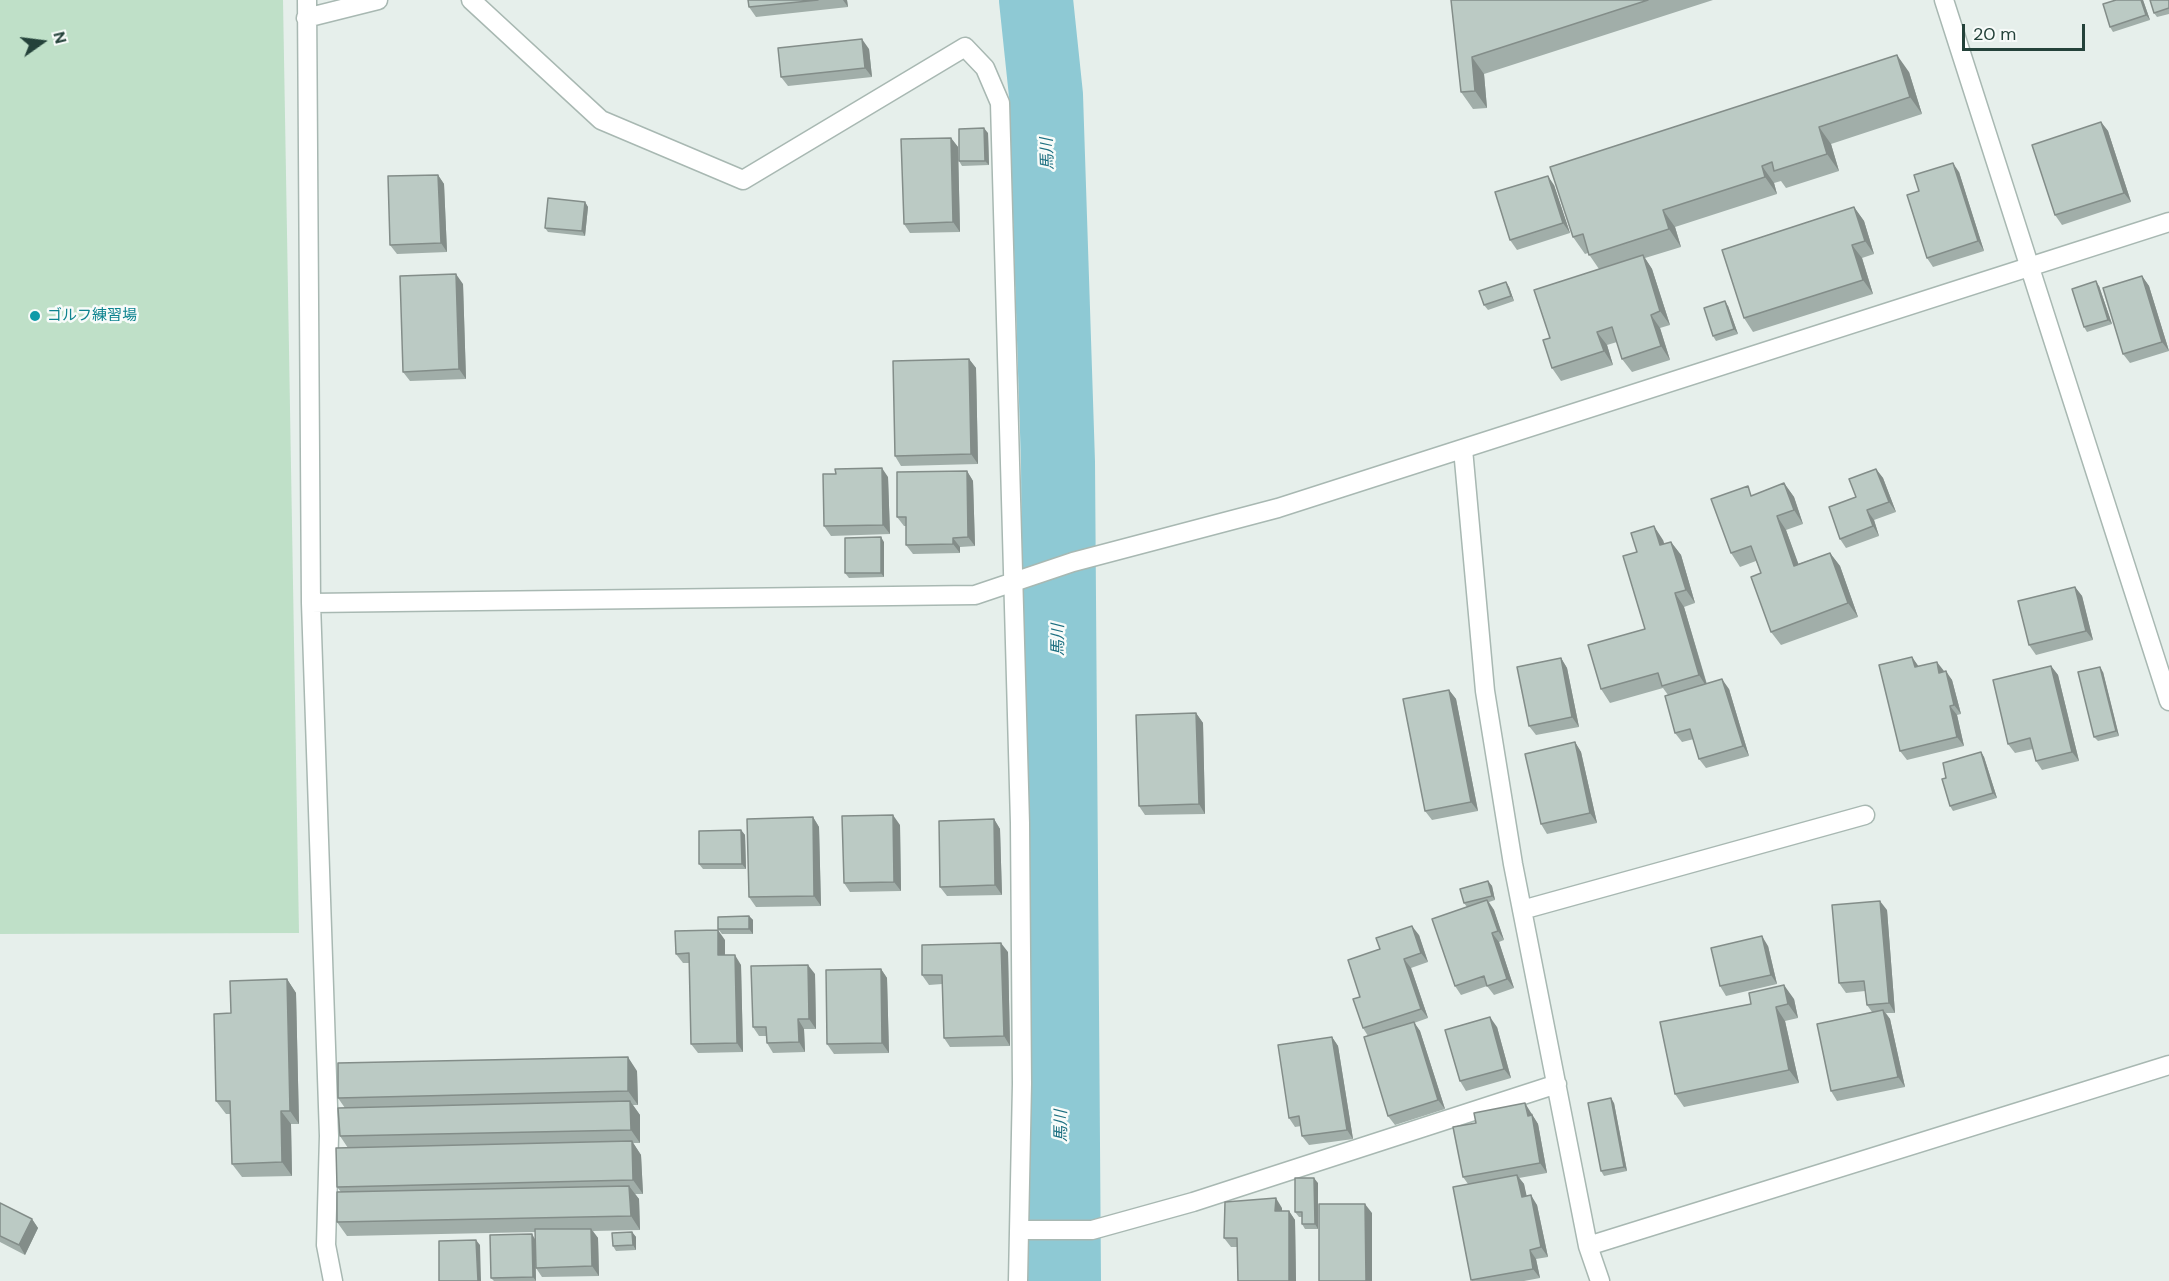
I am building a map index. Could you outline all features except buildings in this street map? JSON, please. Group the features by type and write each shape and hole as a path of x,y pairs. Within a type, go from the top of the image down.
{"street":[{"path":"333,1281 326,1245 329,1136 311,603 306,9 378,0"},
{"path":"471,0 601,120 743,180 965,47 985,68 1000,104 1023,579 1022,1072 1018,1281"},
{"path":"1944,0 2169,701"},
{"path":"311,603 975,595 1073,562 1278,508 2169,222"},
{"path":"1463,449 1485,692 1521,910 1588,1246 1599,1281"},
{"path":"1521,910 1865,815"},
{"path":"1588,1246 2169,1065"},
{"path":"1019,1230 1092,1230 1193,1202 1557,1084"}],"green space":[{"path":"0,0 283,0 299,933 0,934"}],"waterway":[{"name":"馬川","path":"1036,0 1046,95 1058,462 1064,1281"}],"place":[{"name":"ゴルフ練習場","path":"35,316"}]}
